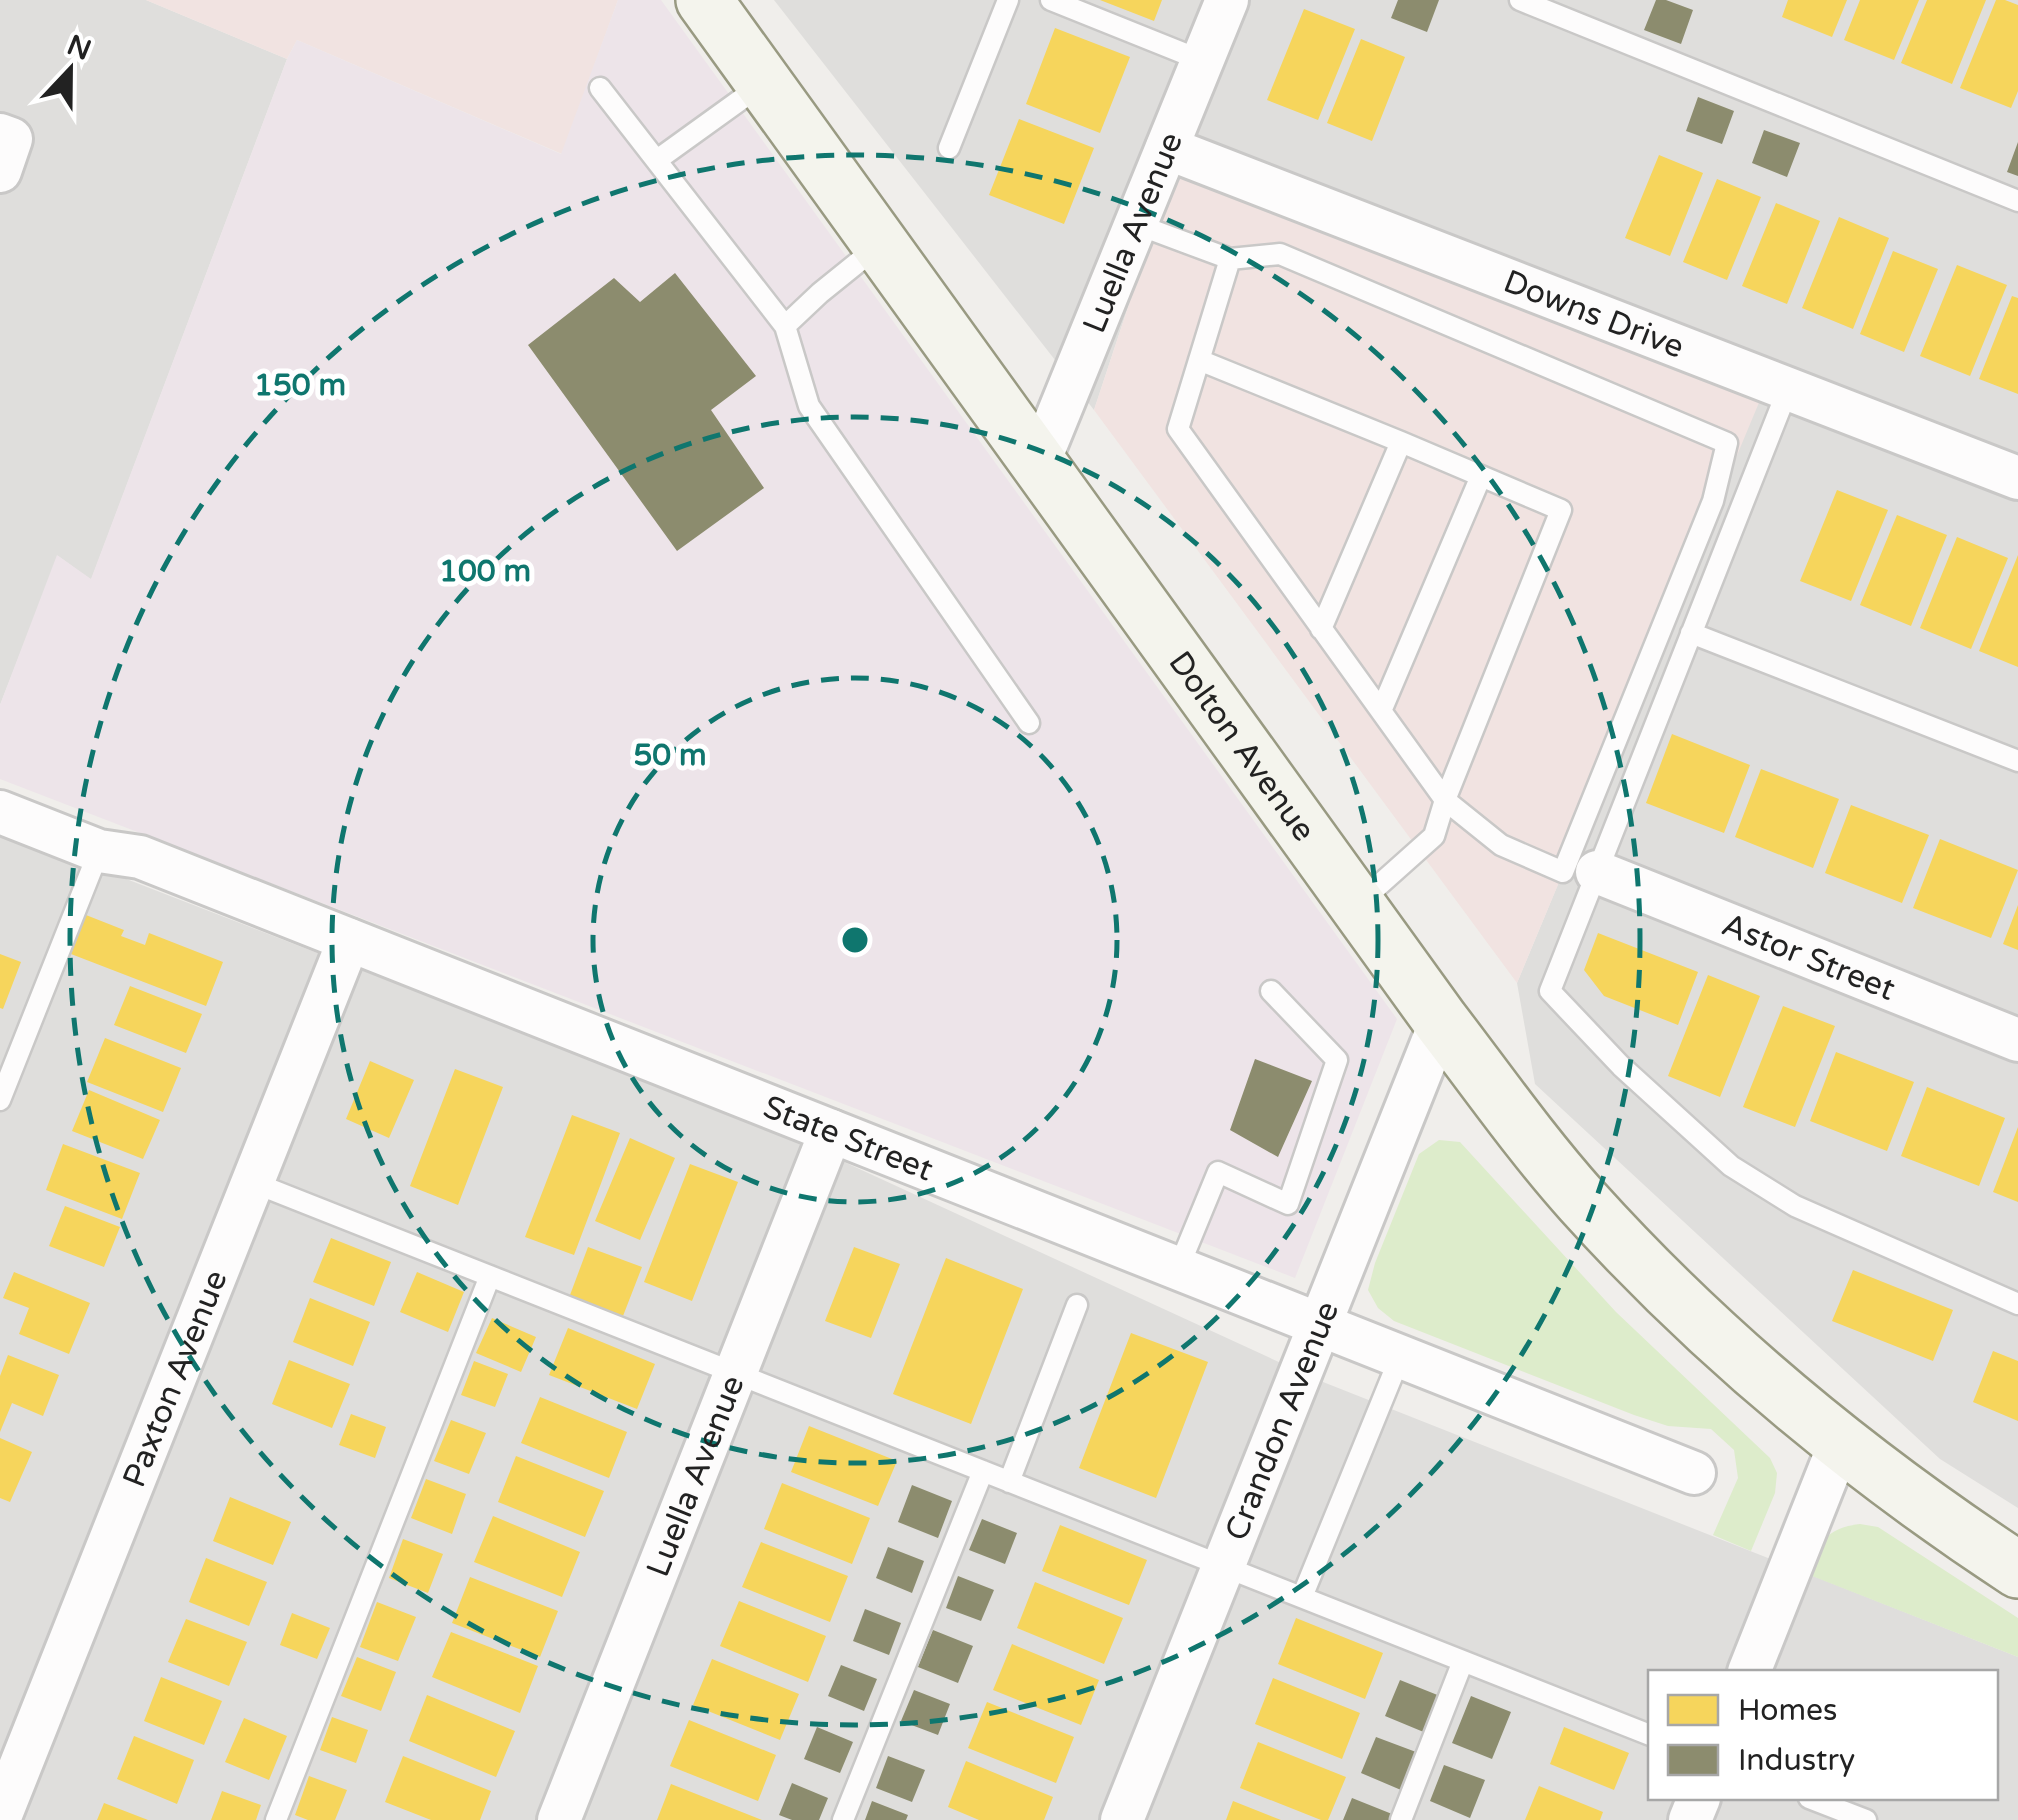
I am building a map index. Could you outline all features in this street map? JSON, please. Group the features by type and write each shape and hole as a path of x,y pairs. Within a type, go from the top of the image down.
{"street":[{"name":"Dolton Avenue","path":"704,0 1440,1021 1517,1121 1594,1213 1666,1288 1740,1359 1840,1443"},
{"name":"Luella Avenue","path":"1038,464 1228,0"},
{"path":"0,134 12,139 0,171"},
{"name":"Downs Drive","path":"1167,148 2018,478"},
{"name":"State Street","path":"0,812 99,851 140,857 1694,1473"},
{"name":"Astor Street","path":"1596,872 2018,1040"},
{"name":"Paxton Avenue","path":"0,1817 349,940"},
{"name":"Crandon Avenue","path":"1122,1820 1440,1021"},
{"name":"Luella Avenue","path":"558,1820 831,1131"},
{"path":"1750,1670 1840,1443 2018,1570"}],"lane":[{"path":"949,148 1008,0"},
{"path":"1051,0 1203,61"},
{"path":"1520,0 2018,201"},
{"path":"657,160 764,83"},
{"path":"600,88 785,326 809,406 1029,724"},
{"path":"1136,224 1230,259 1280,254 1727,443 1713,502 1563,872 1501,845 1446,800 1178,429 1230,259"},
{"path":"785,326 880,244"},
{"path":"1199,360 1561,510 1434,836 1357,905"},
{"path":"1788,389 1550,991 1621,1066 1731,1166 1794,1206 2018,1304"},
{"path":"1321,629 1401,442"},
{"path":"1381,711 1480,476"},
{"path":"1691,634 2018,761"},
{"path":"0,1100 99,851"},
{"path":"1178,1269 1218,1172 1288,1204 1337,1060 1271,990"},
{"path":"252,1182 1648,1734"},
{"path":"276,1820 490,1276"},
{"path":"1009,1482 1077,1304"},
{"path":"1302,1598 1400,1357"},
{"path":"843,1820 982,1471"},
{"path":"1400,1820 1463,1661"},
{"path":"1814,1800 1866,1820"}],"shaded area":[{"path":"0,0 146,0 287,59 91,580 58,556 0,705"},
{"path":"146,0 618,0 562,154 297,40 287,59"},
{"path":"618,0 661,0 1397,1019 1295,1278 0,779 0,705 57,555 91,579 297,40 561,154"},
{"path":"774,0 2018,0 2018,1508 1940,1459 1535,1084 1517,983 1762,393 1175,165 1094,410"},
{"path":"1175,165 1763,393 1517,983 1094,410"},
{"path":"0,830 779,1132 1318,1380 2018,1657 2018,1820 0,1820"}],"green space":[{"path":"1439,1140 1460,1142 1616,1312 1770,1458 1777,1473 1775,1493 1751,1551 1713,1535 1738,1478 1734,1450 1711,1429 1668,1426 1634,1415 1394,1321 1378,1308 1368,1290 1375,1263 1419,1154"},
{"path":"1860,1524 1878,1527 2018,1618 2018,1657 1807,1574 1815,1554 1831,1533"}],"building: Homes":[{"path":"1100,0 1162,0 1154,21"},
{"path":"1788,0 1847,0 1832,37 1782,17"},
{"path":"1860,0 1919,0 1894,60 1844,40"},
{"path":"1927,0 1986,0 1952,84 1901,63"},
{"path":"1996,0 2018,5 2018,91 2011,108 1960,88"},
{"path":"1304,9 1355,29 1318,120 1267,100"},
{"path":"1055,28 1130,57 1100,133 1026,104"},
{"path":"1361,39 1405,57 1372,141 1327,123"},
{"path":"1019,119 1094,148 1064,224 989,195"},
{"path":"1659,155 1703,173 1670,256 1625,238"},
{"path":"1717,179 1761,197 1727,280 1683,262"},
{"path":"1776,203 1820,221 1787,304 1742,286"},
{"path":"1839,217 1889,238 1853,329 1802,308"},
{"path":"1893,251 1938,269 1904,352 1860,334"},
{"path":"1957,265 2007,285 1970,376 1920,356"},
{"path":"2012,296 2018,298 2018,394 1979,379"},
{"path":"1837,490 1888,510 1851,601 1800,581"},
{"path":"1897,515 1947,535 1911,626 1860,605"},
{"path":"1957,537 2008,558 1971,649 1920,628"},
{"path":"2018,555 2018,667 1979,651"},
{"path":"1672,734 1750,765 1724,833 1646,803"},
{"path":"1761,769 1839,799 1813,868 1735,837"},
{"path":"1851,805 1929,835 1902,903 1825,873"},
{"path":"1940,839 2018,870 1991,938 1913,908"},
{"path":"2018,905 2018,950 2003,944"},
{"path":"86,915 124,930 121,936 145,945 149,933 223,962 206,1006 71,954"},
{"path":"1598,933 1698,972 1678,1025 1604,996 1584,970"},
{"path":"0,954 21,962 3,1009 0,1008"},
{"path":"1708,975 1760,996 1720,1097 1668,1076"},
{"path":"130,986 202,1014 186,1053 114,1025"},
{"path":"1783,1006 1835,1026 1795,1127 1743,1107"},
{"path":"105,1038 181,1068 163,1112 87,1082"},
{"path":"1836,1052 1914,1082 1887,1151 1810,1121"},
{"path":"370,1061 414,1080 389,1138 346,1119"},
{"path":"455,1069 503,1087 458,1205 410,1186"},
{"path":"1927,1087 2005,1118 1979,1186 1901,1156"},
{"path":"89,1090 160,1120 143,1159 72,1131"},
{"path":"572,1115 620,1133 574,1255 525,1237"},
{"path":"2018,1127 2018,1202 1993,1192"},
{"path":"630,1138 675,1158 640,1240 595,1221"},
{"path":"63,1144 140,1173 122,1219 46,1190"},
{"path":"690,1164 738,1182 692,1301 644,1282"},
{"path":"65,1206 120,1227 104,1267 49,1246"},
{"path":"331,1238 391,1262 374,1306 313,1282"},
{"path":"588,1247 642,1267 623,1316 570,1295"},
{"path":"854,1247 900,1264 871,1338 825,1321"},
{"path":"946,1258 1023,1289 971,1424 893,1394"},
{"path":"1853,1270 1953,1310 1933,1361 1832,1321"},
{"path":"14,1272 90,1303 69,1354 19,1334 29,1308 3,1298"},
{"path":"417,1272 464,1292 448,1332 400,1312"},
{"path":"310,1298 370,1322 353,1366 293,1342"},
{"path":"492,1318 536,1337 521,1372 476,1353"},
{"path":"568,1328 655,1364 637,1409 549,1375"},
{"path":"1131,1333 1208,1362 1156,1498 1079,1468"},
{"path":"1993,1351 2018,1361 2018,1421 1973,1402"},
{"path":"8,1355 59,1375 43,1416 12,1403 0,1432 0,1376"},
{"path":"289,1360 350,1384 332,1428 272,1404"},
{"path":"474,1361 508,1374 495,1407 461,1395"},
{"path":"540,1397 627,1432 609,1478 521,1443"},
{"path":"351,1414 386,1427 375,1458 339,1445"},
{"path":"451,1420 486,1433 469,1474 434,1461"},
{"path":"809,1426 897,1461 878,1506 791,1472"},
{"path":"0,1438 32,1452 10,1502 0,1498"},
{"path":"516,1456 604,1491 585,1537 498,1502"},
{"path":"426,1479 466,1494 452,1534 411,1518"},
{"path":"782,1483 870,1518 852,1564 764,1529"},
{"path":"230,1497 291,1522 273,1565 213,1541"},
{"path":"493,1516 580,1552 562,1597 474,1562"},
{"path":"1060,1525 1147,1560 1129,1605 1042,1571"},
{"path":"403,1539 443,1554 428,1593 389,1578"},
{"path":"761,1542 848,1576 830,1622 742,1587"},
{"path":"206,1558 267,1582 249,1626 189,1602"},
{"path":"470,1577 558,1611 540,1657 452,1623"},
{"path":"1035,1582 1123,1618 1104,1664 1017,1628"},
{"path":"739,1601 826,1636 808,1682 720,1646"},
{"path":"377,1602 416,1617 398,1661 360,1647"},
{"path":"292,1613 330,1628 317,1659 280,1645"},
{"path":"1296,1618 1383,1653 1365,1699 1278,1664"},
{"path":"186,1619 247,1642 229,1686 168,1662"},
{"path":"451,1632 538,1666 520,1713 432,1677"},
{"path":"1012,1644 1099,1680 1081,1725 993,1690"},
{"path":"357,1657 396,1672 381,1711 341,1696"},
{"path":"712,1659 799,1694 780,1740 693,1705"},
{"path":"161,1677 222,1701 204,1745 144,1721"},
{"path":"1273,1678 1360,1713 1342,1759 1255,1724"},
{"path":"427,1695 515,1731 496,1777 409,1741"},
{"path":"987,1702 1074,1737 1056,1783 968,1748"},
{"path":"332,1717 368,1730 356,1763 320,1750"},
{"path":"244,1718 287,1736 269,1780 225,1762"},
{"path":"689,1720 776,1755 758,1801 670,1766"},
{"path":"1564,1727 1629,1753 1614,1790 1550,1764"},
{"path":"134,1736 194,1760 177,1804 117,1779"},
{"path":"1258,1742 1346,1777 1328,1820 1240,1788"},
{"path":"403,1756 491,1791 480,1820 431,1820 385,1802"},
{"path":"966,1761 1053,1797 1044,1820 979,1820 948,1807"},
{"path":"309,1776 347,1790 335,1820 308,1820 295,1815"},
{"path":"671,1784 762,1820 657,1820"},
{"path":"1539,1786 1603,1812 1600,1820 1525,1820"},
{"path":"222,1791 261,1805 256,1820 211,1820"},
{"path":"1233,1801 1281,1820 1226,1820"},
{"path":"104,1803 148,1820 97,1820"}],"building: Industry":[{"path":"1398,0 1439,0 1427,32 1391,18"},
{"path":"1656,0 1693,10 1681,44 1644,30"},
{"path":"1698,97 1734,111 1722,144 1686,131"},
{"path":"1764,130 1800,143 1787,177 1752,163"},
{"path":"2018,142 2018,176 2007,172"},
{"path":"675,273 756,376 711,410 764,488 677,551 528,345 614,278 640,302"},
{"path":"1255,1059 1312,1081 1278,1157 1230,1130"},
{"path":"912,1485 952,1501 938,1538 898,1522"},
{"path":"982,1519 1017,1533 1005,1564 969,1550"},
{"path":"888,1547 924,1561 912,1593 876,1578"},
{"path":"958,1576 994,1590 981,1621 946,1608"},
{"path":"865,1609 901,1623 889,1655 853,1641"},
{"path":"933,1630 973,1646 958,1683 918,1667"},
{"path":"841,1665 877,1679 864,1711 828,1696"},
{"path":"1400,1680 1440,1696 1426,1733 1385,1716"},
{"path":"914,1690 950,1704 938,1735 901,1721"},
{"path":"1471,1696 1511,1712 1492,1759 1452,1743"},
{"path":"817,1727 853,1742 840,1773 804,1759"},
{"path":"1376,1737 1416,1752 1401,1790 1361,1773"},
{"path":"888,1756 925,1770 912,1802 876,1788"},
{"path":"1444,1765 1485,1780 1470,1818 1430,1801"},
{"path":"792,1783 828,1798 819,1820 792,1820 779,1815"},
{"path":"1352,1798 1392,1814 1390,1820 1343,1820"},
{"path":"872,1801 908,1815 906,1820 865,1820"}]}
